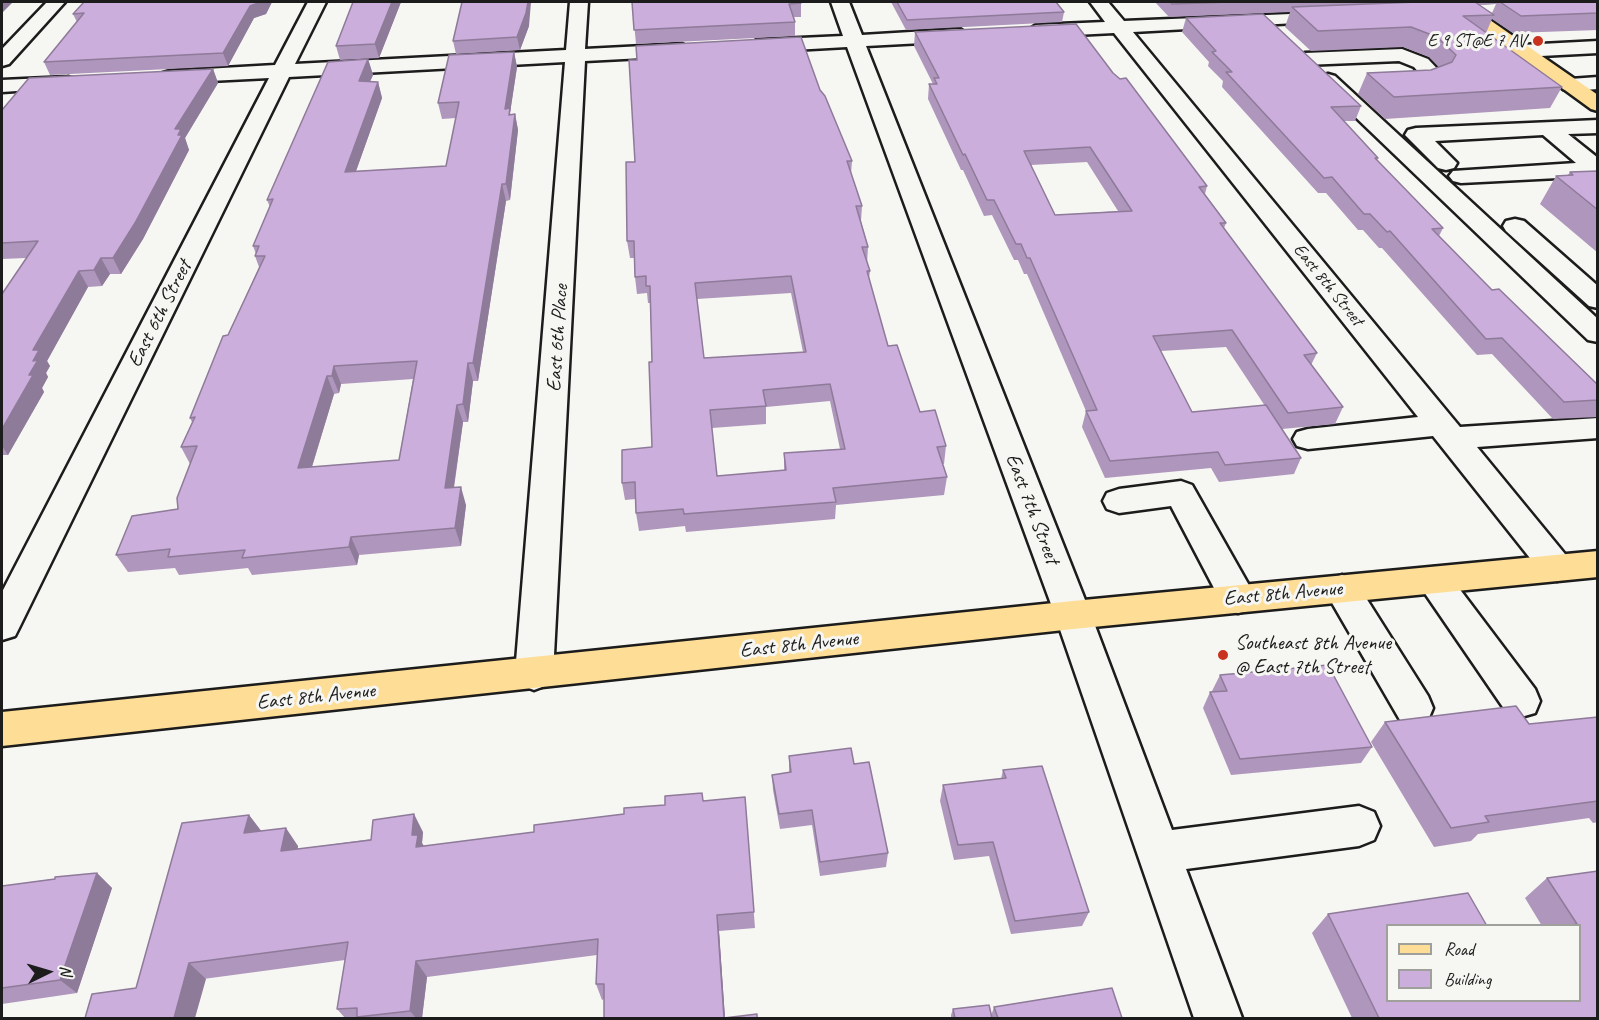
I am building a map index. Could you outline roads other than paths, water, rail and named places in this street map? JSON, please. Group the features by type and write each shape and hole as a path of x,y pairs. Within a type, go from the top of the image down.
{"main road":[{"path":"1458,6 1598,105"},
{"name":"East 8th Avenue","path":"2,729 1073,615 1434,580 1584,570"}],"street":[{"path":"2,60 56,2"},
{"name":"East 6th Street","path":"2,626 317,2"},
{"name":"East 6th Place","path":"534,674 579,2"},
{"name":"East 7th Street","path":"840,2 1073,615 1218,1018"},
{"name":"East 8th Street","path":"1099,2 1447,432 1584,570"},
{"path":"1254,2 1305,59 1598,334"},
{"path":"1422,12 1458,6 1598,5"},
{"path":"1016,32 1119,27 1276,29 1354,15"},
{"path":"739,47 981,34"},
{"path":"1522,51 1598,46"},
{"path":"154,78 704,49"},
{"path":"1305,59 1402,55 1421,63 1436,77 1421,82 1335,87"},
{"path":"2,86 84,82"},
{"path":"1570,85 1598,83"},
{"path":"1598,126 1416,135 1598,300"},
{"path":"1461,176 1597,169 1547,128"},
{"path":"1308,439 1598,428"},
{"path":"1119,501 1181,493 1238,599"},
{"path":"1434,580 1521,701"},
{"path":"1342,589 1414,708"},
{"path":"1158,852 1359,826"}],"place":[{"name":"E 9 ST@E 7 AV","path":"1538,41"},
{"name":"Southeast 8th Avenue @ East 7th Street","path":"1223,655"}]}
